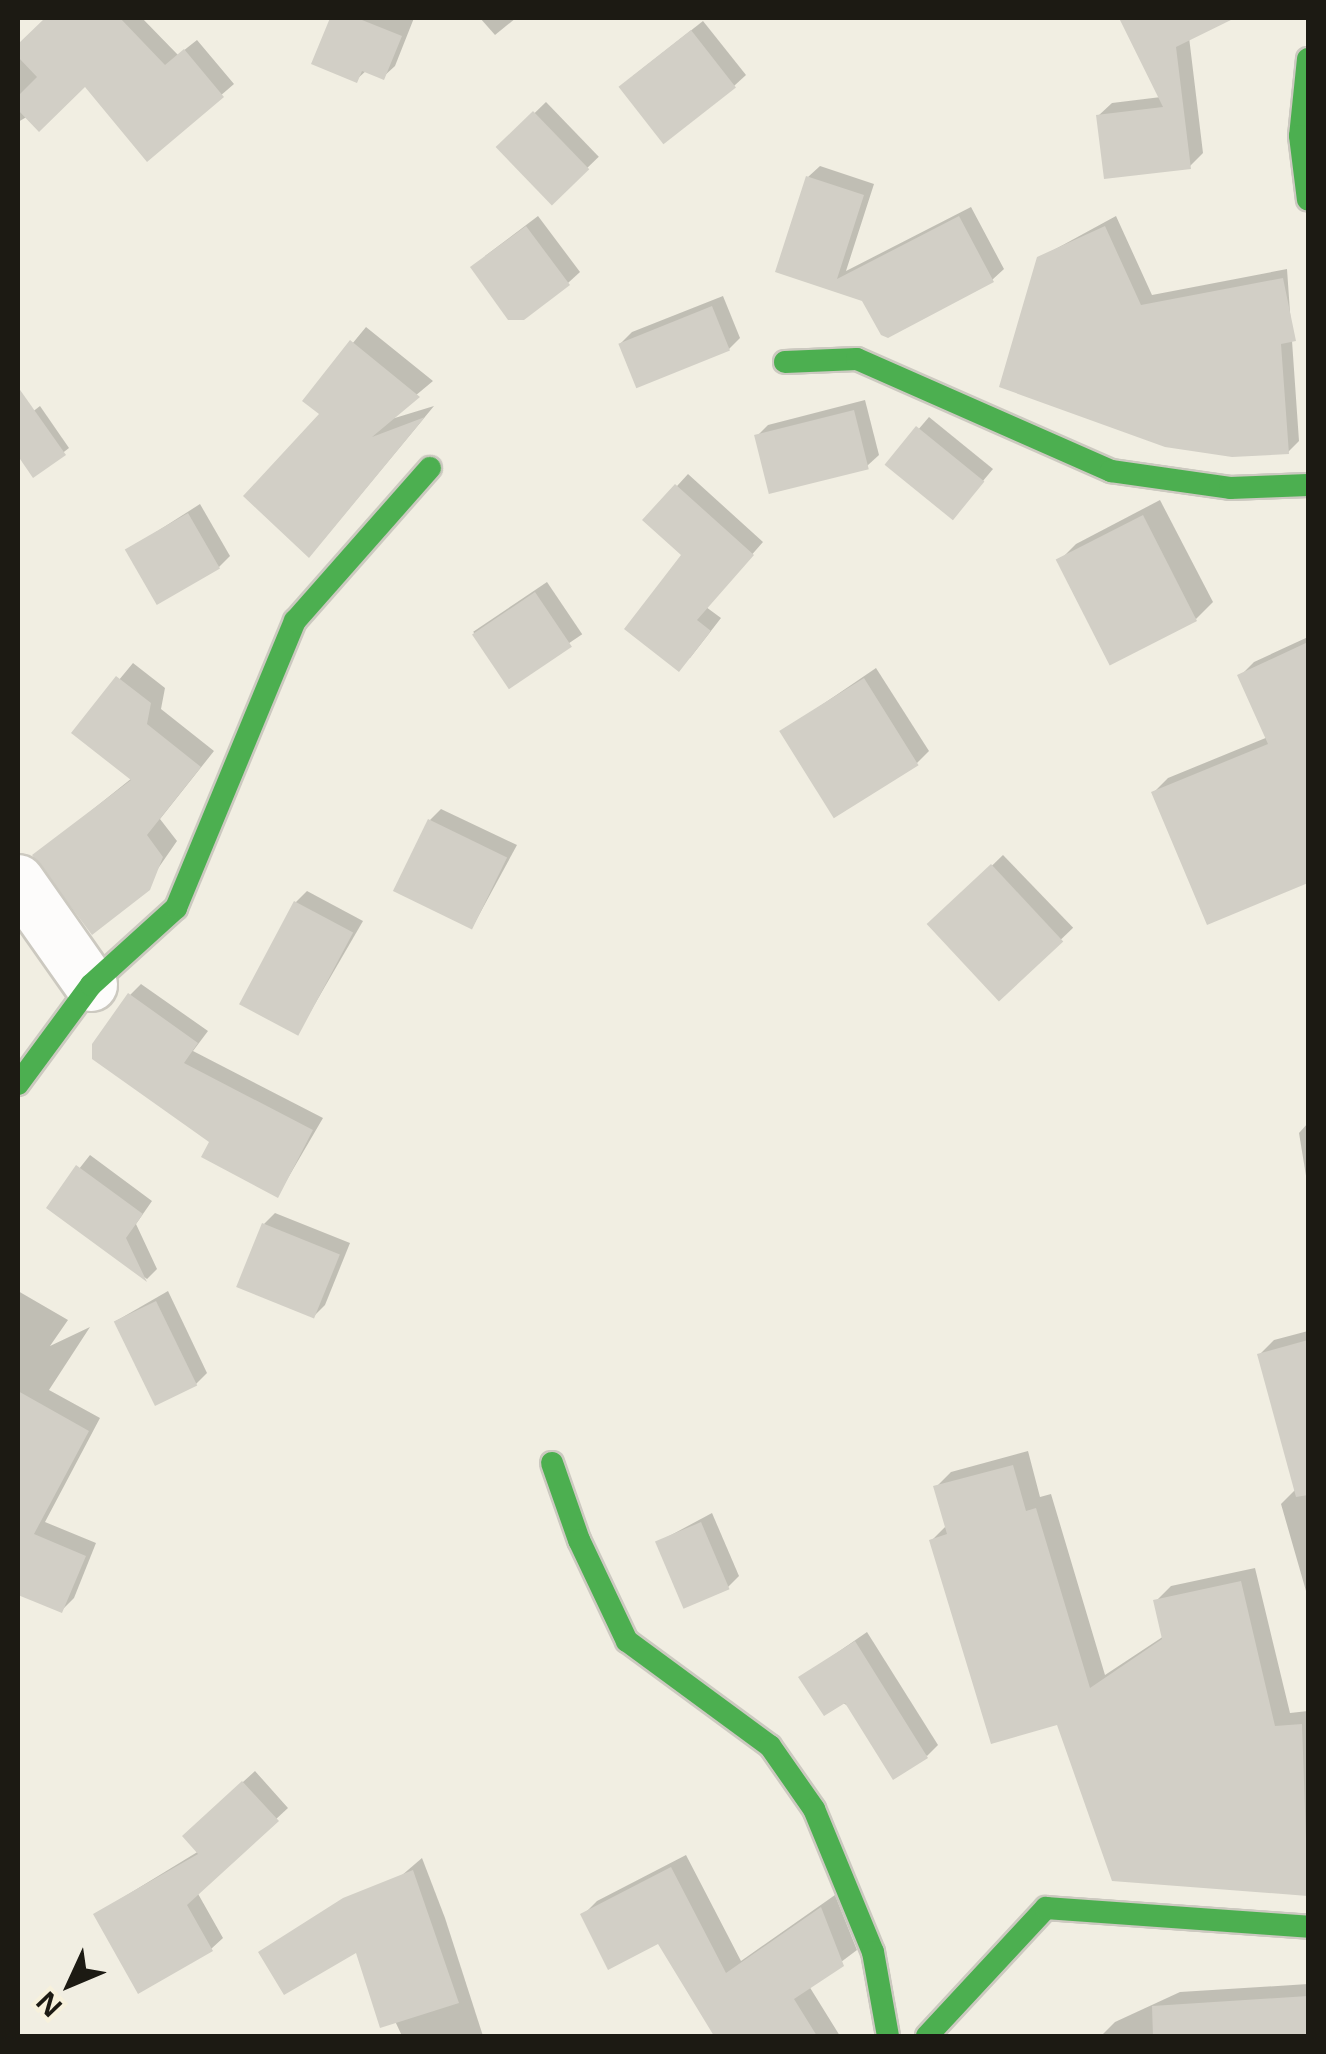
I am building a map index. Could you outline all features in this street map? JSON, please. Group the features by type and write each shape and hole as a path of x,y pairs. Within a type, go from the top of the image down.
{"street":[{"path":"1308,60 1300,136 1308,200"},
{"path":"785,362 857,358 1111,471 1230,488 1308,485"},
{"path":"18,1084 90,985 176,908 295,621 430,468"},
{"path":"18,881 90,985"},
{"path":"552,1463 578,1540 627,1642 770,1746 814,1809 873,1952 888,2036"},
{"path":"928,2036 1046,1908 1308,1927"}],"building":[{"path":"45,18 120,18 165,65 184,49 224,97 147,162 85,87 39,132 18,110 18,96 37,77 18,57 18,44"},
{"path":"330,18 357,18 402,36 384,80 362,71 357,83 311,64"},
{"path":"1119,18 1235,18 1176,47 1191,169 1104,179 1096,115 1163,107"},
{"path":"691,30 736,88 663,144 619,87"},
{"path":"533,111 589,169 552,205 496,147"},
{"path":"806,176 864,195 837,279 959,216 994,282 888,338 881,335 862,301 775,272"},
{"path":"526,226 570,285 524,320 508,320 470,267"},
{"path":"1105,226 1141,305 1283,278 1296,341 1281,344 1289,454 1232,457 1165,447 999,387 1037,257"},
{"path":"712,306 730,351 636,388 618,344"},
{"path":"350,340 420,397 372,437 425,417 309,558 243,496 319,414 302,401"},
{"path":"18,387 66,455 33,478 18,456"},
{"path":"854,410 869,469 769,494 754,435"},
{"path":"916,426 984,481 953,520 885,465"},
{"path":"675,484 754,555 697,620 711,631 679,672 624,629 681,555 642,520"},
{"path":"188,513 220,568 157,605 125,550"},
{"path":"1143,515 1197,621 1110,666 1056,559"},
{"path":"535,592 572,647 509,689 472,634"},
{"path":"1308,642 1308,883 1207,925 1151,792 1268,744 1237,675"},
{"path":"116,676 151,703 147,724 201,767 147,835 163,857 150,890 92,935 32,855 131,780 71,733"},
{"path":"864,678 919,765 834,818 779,731"},
{"path":"428,819 507,858 472,929 393,891"},
{"path":"991,864 1063,942 999,1002 927,924"},
{"path":"294,901 353,932 298,1036 239,1004"},
{"path":"128,993 198,1043 184,1063 313,1130 278,1198 201,1157 209,1142 92,1059 92,1044"},
{"path":"76,1165 143,1214 126,1238 147,1282 46,1208"},
{"path":"262,1223 340,1254 314,1318 236,1287"},
{"path":"156,1301 197,1385 155,1406 114,1322"},
{"path":"1308,1340 1308,1495 1296,1497 1257,1354"},
{"path":"18,1391 89,1431 34,1534 86,1556 62,1613 18,1595"},
{"path":"1013,1465 1026,1511 1036,1508 1090,1688 1162,1639 1153,1600 1241,1581 1275,1726 1302,1724 1308,1896 1112,1881 1057,1725 991,1744 929,1540 947,1534 933,1486"},
{"path":"701,1522 730,1589 683,1609 655,1542"},
{"path":"855,1641 928,1758 893,1780 845,1703 824,1716 798,1677"},
{"path":"242,1781 279,1821 187,1905 213,1951 138,1994 93,1914 198,1854 182,1836"},
{"path":"671,1867 726,1973 821,1907 844,1966 794,1999 817,2036 714,2036 658,1944 608,1970 580,1914"},
{"path":"413,1870 459,2003 380,2028 356,1953 284,1995 258,1952 343,1898"},
{"path":"1308,1996 1308,2036 1153,2036 1152,2006"}],"traffic: fast":[{"path":"1308,59 1300,136 1308,200"},
{"path":"785,362 857,359 1111,471 1230,488 1308,485"},
{"path":"18,1084 91,985 176,908 295,621 430,468"},
{"path":"552,1463 579,1540 627,1641 770,1746 814,1809 873,1952 888,2036"},
{"path":"927,2036 1046,1908 1308,1927"}]}
